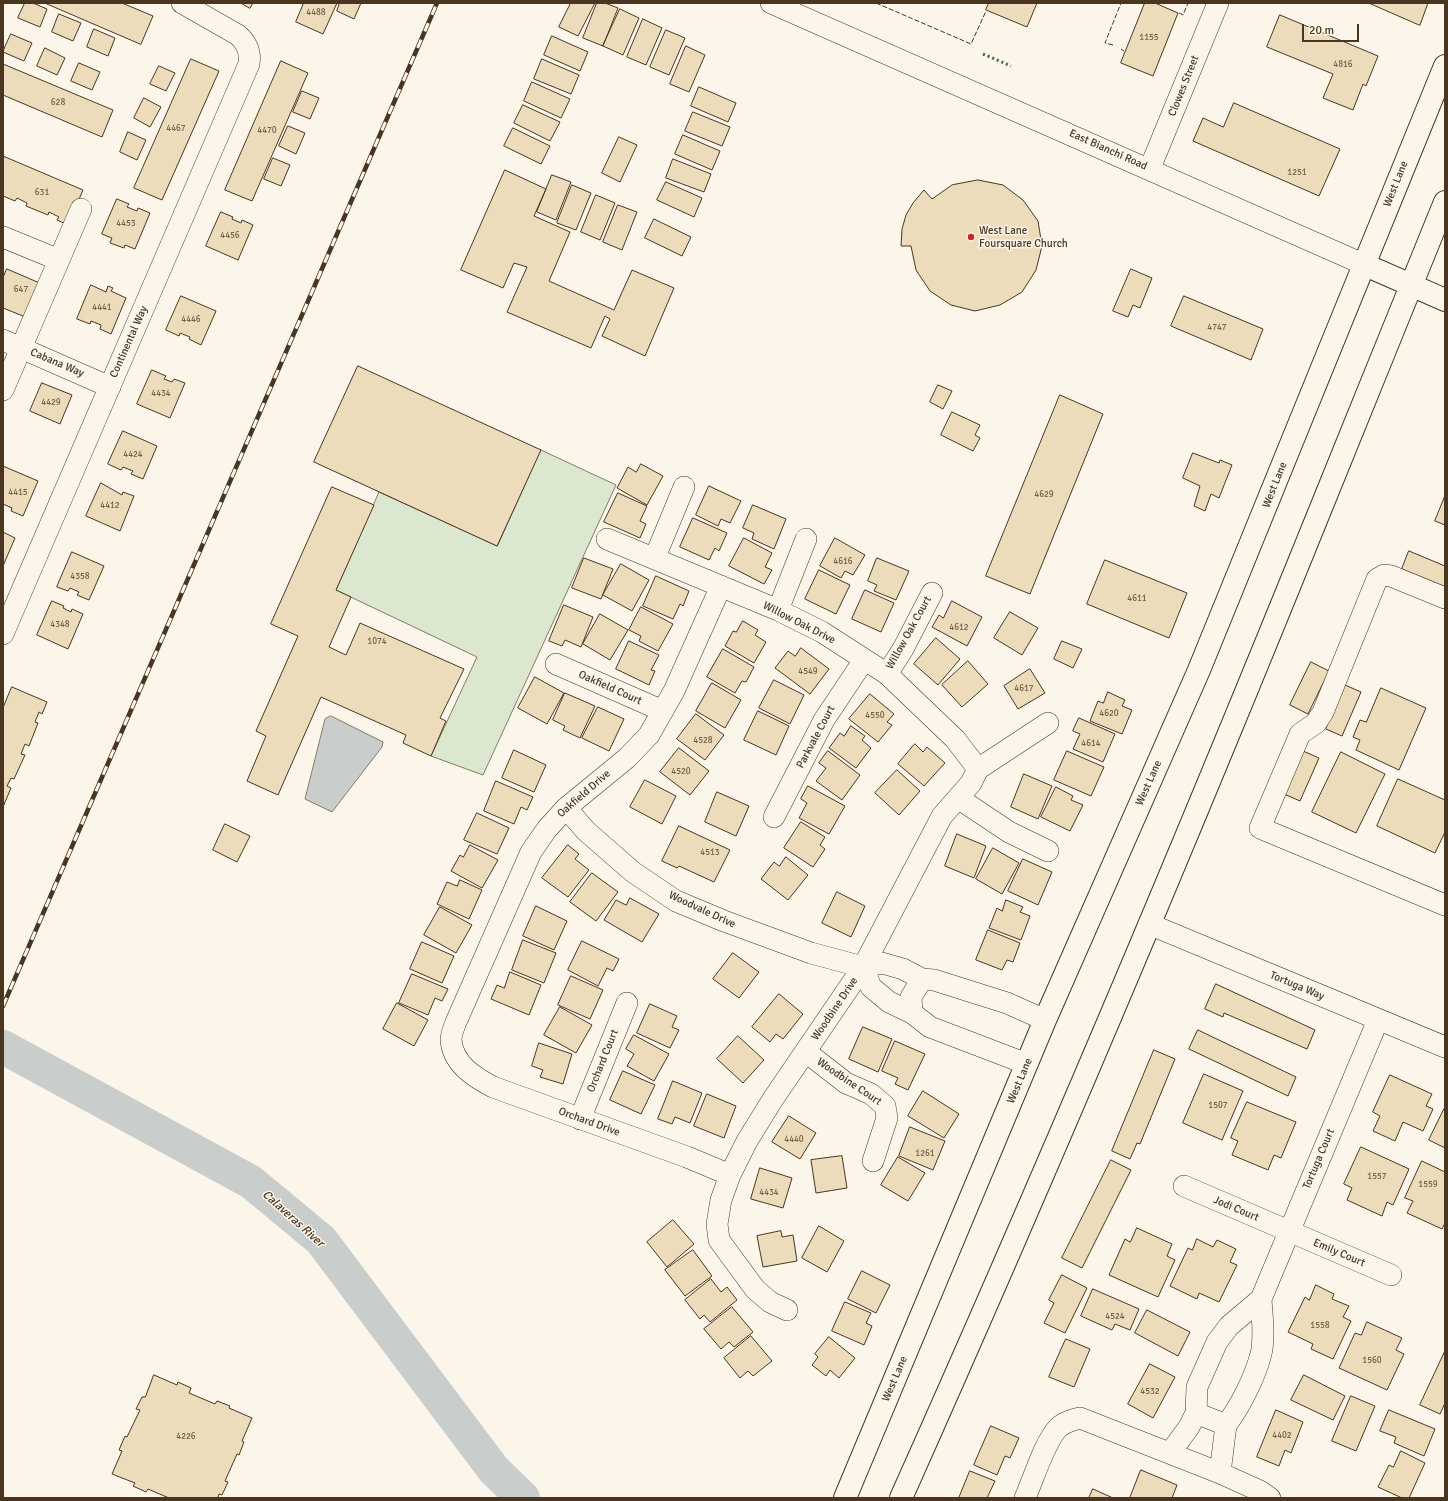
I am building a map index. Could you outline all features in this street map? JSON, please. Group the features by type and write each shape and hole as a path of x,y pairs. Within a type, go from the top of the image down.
{"main road":[{"name":"West Lane","path":"845,1498 1045,1020 1199,670 1331,347 1363,264 1445,66"},
{"path":"901,1498 965,1356 1149,924 1320,512 1445,202"},
{"name":"East Bianchi Road","path":"1363,264 1445,300"}],"street":[{"name":"Continental Way","path":"3,634 243,83 249,64 248,49 244,41 238,35 182,3"},
{"name":"East Bianchi Road","path":"771,3 1150,168 1363,264"},
{"name":"Clowes Street","path":"1150,168 1218,3"},
{"path":"3,390 12,344 59,260 81,209"},
{"path":"3,237 59,260"},
{"name":"Cabana Way","path":"12,344 110,386"},
{"path":"655,557 684,487"},
{"name":"Willow Oak Drive","path":"607,539 655,557 778,610 822,632 887,674 954,739 978,769"},
{"path":"778,610 806,539"},
{"path":"1445,598 1391,576 1384,575 1377,579 1323,712 1316,723 1300,734 1260,828 1445,905"},
{"name":"Oakfield Drive","path":"456,1057 451,1039 456,1022 531,852 547,829 566,808 627,758 649,735 664,711 721,586"},
{"name":"Willow Oak Court","path":"887,674 903,649 932,593"},
{"name":"Parkvale Court","path":"774,817 824,720 864,660"},
{"name":"Oakfield Court","path":"556,664 664,711"},
{"name":"Woodbine Drive","path":"787,1310 770,1302 755,1289 719,1240 717,1224 721,1200 730,1175 747,1141 773,1099 863,968 929,838 942,816 971,783 978,769 1048,723"},
{"path":"958,798 1009,832 1048,851"},
{"name":"Woodvale Drive","path":"566,808 586,831 633,872 676,901 724,922 811,953 863,968"},
{"name":"Tortuga Way","path":"1149,924 1445,1047"},
{"path":"1027,1064 930,1027 912,1013 889,1002 871,987 863,968 882,963 903,969 922,979 934,980 1007,1003 1045,1020"},
{"path":"912,1013 911,997 922,979"},
{"name":"Orchard Court","path":"580,1119 626,1003"},
{"name":"Tortuga Court","path":"1226,1425 1238,1409 1261,1354 1263,1334 1261,1299 1288,1231 1378,1020"},
{"name":"Woodbine Court","path":"806,1052 846,1082 871,1094 885,1106 887,1118 873,1161"},
{"name":"Orchard Drive","path":"456,1057 471,1075 493,1087 730,1175"},
{"name":"Jodi Court","path":"1184,1186 1288,1231"},
{"name":"Emily Court","path":"1288,1231 1391,1275"},
{"name":"Tortuga Court","path":"1196,1413 1197,1387 1217,1342 1229,1326 1261,1299"},
{"path":"1170,1453 1189,1427 1196,1413 1226,1425 1220,1473"},
{"path":"1025,1498 1051,1438 1058,1428 1069,1420 1080,1418 1220,1473 1260,1491 1270,1498"}],"green space":[{"path":"541,450 616,485 483,775 431,756 477,657 336,590 379,492 497,546"}],"shaded area":[{"path":"331,716 383,742 382,747 332,812 305,799 325,719"}],"building":[{"path":"25,3 33,3 47,9 40,27 18,18"},
{"path":"45,3 122,3 153,16 141,44"},
{"path":"241,3 253,3 250,8"},
{"path":"304,3 337,3 323,34 296,22"},
{"path":"340,3 361,3 354,19 337,11"},
{"path":"571,3 595,3 578,36 559,27"},
{"path":"597,3 605,3 618,8 603,46 583,38"},
{"path":"989,3 1037,3 1027,27 986,10"},
{"path":"1145,3 1155,3 1178,13 1153,76 1121,63"},
{"path":"1369,3 1428,3 1420,25"},
{"path":"620,9 639,18 623,55 603,46"},
{"path":"59,14 81,23 73,41 52,32"},
{"path":"1280,15 1378,56 1366,86 1363,84 1353,110 1323,98 1333,74 1267,47"},
{"path":"643,19 662,28 646,65 627,57"},
{"path":"94,29 115,38 108,56 87,47"},
{"path":"666,30 685,38 669,75 650,67"},
{"path":"11,34 32,43 24,61 3,52"},
{"path":"552,36 588,52 580,71 544,55"},
{"path":"686,46 705,55 689,92 670,84"},
{"path":"45,48 65,58 57,75 37,66"},
{"path":"191,59 219,71 162,200 134,188"},
{"path":"542,59 579,75 571,94 534,79"},
{"path":"281,61 308,73 252,201 225,190"},
{"path":"79,63 100,72 92,90 71,81"},
{"path":"3,64 113,110 102,137 3,95"},
{"path":"159,66 175,73 166,91 150,84"},
{"path":"532,82 570,99 561,118 524,101"},
{"path":"699,87 736,103 728,122 691,106"},
{"path":"302,91 319,98 310,119 293,112"},
{"path":"144,98 161,107 150,127 134,118"},
{"path":"1234,103 1340,149 1319,196 1193,141 1203,118 1223,127"},
{"path":"523,105 560,122 550,141 514,123"},
{"path":"693,112 730,127 722,146 685,131"},
{"path":"288,126 305,133 296,154 279,146"},
{"path":"513,128 550,146 541,164 504,146"},
{"path":"128,132 146,140 137,160 120,152"},
{"path":"683,135 720,151 712,170 675,154"},
{"path":"619,137 637,145 620,182 602,173"},
{"path":"3,156 83,190 68,225 57,220 59,217 49,212 48,215 26,206 27,203 17,198 15,201 3,196"},
{"path":"273,158 290,165 281,186 264,179"},
{"path":"673,159 711,174 704,192 666,178"},
{"path":"505,170 546,189 534,216 570,232 549,281 614,310 632,270 674,288 645,356 602,336 610,319 605,316 591,348 507,312 527,267 514,263 503,288 461,270"},
{"path":"552,175 571,182 556,220 537,212"},
{"name":"West Lane Foursquare Church","path":"978,180 1003,185 1023,200 1038,221 1042,246 1036,270 1022,292 1000,305 975,311 951,305 930,291 916,270 911,246 901,246 902,229 906,215 913,203 924,190 932,199 952,185"},
{"path":"666,182 702,198 694,217 657,200"},
{"path":"572,185 591,193 576,230 557,223"},
{"path":"596,195 615,203 600,240 581,232"},
{"path":"117,199 129,204 127,207 137,211 138,208 150,213 135,249 125,245 124,248 110,243 112,238 102,234"},
{"path":"618,205 637,212 622,250 603,242"},
{"path":"221,212 233,217 232,219 241,223 242,220 253,225 238,260 206,246"},
{"path":"654,219 691,237 682,256 645,238"},
{"path":"7,269 42,284 28,318 3,308 3,278"},
{"path":"1131,269 1152,278 1140,308 1133,305 1128,317 1113,311"},
{"path":"91,285 106,292 108,286 113,288 111,291 126,298 111,334 100,329 101,325 91,321 90,324 77,319"},
{"path":"181,296 216,311 201,345 189,339 190,337 180,333 179,336 166,330"},
{"path":"1184,296 1263,329 1251,360 1171,326"},
{"path":"358,366 541,450 497,546 314,462"},
{"path":"152,370 166,376 164,379 172,382 174,379 185,383 170,418 137,404"},
{"path":"42,383 72,395 60,424 30,411"},
{"path":"938,385 952,391 943,409 930,402"},
{"path":"1060,395 1103,414 1030,594 986,576"},
{"path":"952,412 980,425 975,435 980,438 973,451 941,435"},
{"path":"123,431 157,446 143,479 131,474 133,471 123,467 121,470 108,464"},
{"path":"1193,453 1219,463 1220,460 1232,465 1219,498 1211,494 1205,511 1194,506 1200,486 1183,478"},
{"path":"641,464 663,476 647,505 617,488 628,467 636,472"},
{"path":"3,466 38,481 23,516 11,511 12,508 3,504"},
{"path":"101,483 122,495 123,492 134,496 120,531 86,516"},
{"path":"709,486 741,501 730,523 721,519 718,526 696,515"},
{"path":"332,487 374,505 336,590 351,597 329,647 346,655 360,623 464,669 440,718 446,721 431,756 403,743 406,735 321,697 278,795 247,781 266,736 256,731 298,636 271,624"},
{"path":"618,493 647,506 640,521 646,524 640,538 604,522"},
{"path":"1445,496 1445,525 1435,521"},
{"path":"753,505 786,519 774,549 752,539 754,533 743,528"},
{"path":"693,518 727,533 719,551 715,548 709,560 680,547"},
{"path":"3,532 15,538 3,566"},
{"path":"744,538 772,553 765,567 772,570 764,584 729,566"},
{"path":"835,538 865,555 853,575 845,571 841,578 820,566"},
{"path":"1409,551 1445,566 1445,587 1402,569"},
{"path":"72,552 104,566 89,600 77,595 79,592 70,588 68,591 57,587"},
{"path":"584,558 613,569 601,599 572,588"},
{"path":"877,558 909,571 896,600 874,591 877,585 868,581"},
{"path":"1105,560 1187,593 1169,638 1087,604"},
{"path":"621,564 649,580 632,611 603,595"},
{"path":"819,570 850,585 836,614 805,599"},
{"path":"656,576 689,591 683,606 680,604 673,619 643,606"},
{"path":"865,590 894,603 881,632 852,619"},
{"path":"52,601 64,606 63,608 71,612 72,609 83,614 68,649 37,635"},
{"path":"952,601 982,617 967,646 932,627 939,615 943,618"},
{"path":"564,605 593,617 581,647 565,640 562,646 549,641"},
{"path":"641,607 673,624 658,651 639,641 641,636 629,630"},
{"path":"1010,612 1038,628 1022,655 994,638"},
{"path":"600,614 628,630 610,660 583,644"},
{"path":"743,621 758,630 755,635 766,642 754,663 725,646 733,631 736,632"},
{"path":"936,638 960,659 938,685 914,664"},
{"path":"629,641 659,655 651,670 655,671 649,685 616,669"},
{"path":"1062,641 1082,649 1073,668 1054,659"},
{"path":"801,648 829,669 810,694 775,668 788,651 795,656"},
{"path":"723,649 754,667 746,682 742,681 735,693 707,677"},
{"path":"968,661 988,684 962,707 942,685"},
{"path":"1311,662 1329,671 1308,714 1290,705"},
{"path":"1030,669 1045,693 1018,709 1004,686"},
{"path":"535,677 564,693 547,724 518,708"},
{"path":"774,680 804,695 790,724 759,708"},
{"path":"712,683 741,700 725,728 696,711"},
{"path":"1345,685 1361,692 1342,736 1326,729"},
{"path":"12,687 47,702 42,714 39,712 35,722 38,723 29,746 25,744 21,754 25,755 14,779 11,778 7,786 11,788 3,807 3,708"},
{"path":"1381,688 1426,708 1399,770 1356,750 1360,740 1353,737 1360,720 1366,722"},
{"path":"1108,692 1125,700 1122,706 1132,710 1122,734 1090,721 1098,701 1103,703"},
{"path":"565,693 595,706 580,738 563,730 565,726 553,720"},
{"path":"870,694 894,714 887,722 892,725 878,742 849,719"},
{"path":"598,707 624,719 609,751 582,738"},
{"path":"758,711 789,726 776,755 744,740"},
{"path":"696,714 724,735 705,760 677,739"},
{"path":"1079,718 1115,734 1103,762 1073,749 1080,734 1073,731"},
{"path":"851,726 865,736 862,740 871,748 856,768 829,748 840,733 844,736"},
{"path":"915,744 923,752 927,747 945,763 924,786 898,764"},
{"path":"679,748 709,771 690,795 660,772"},
{"path":"514,750 546,765 534,792 502,778"},
{"path":"828,751 860,775 842,800 816,781 826,768 819,763"},
{"path":"1067,751 1104,767 1091,796 1054,780"},
{"path":"1303,751 1319,758 1300,801 1284,794"},
{"path":"1341,752 1385,774 1356,833 1312,812"},
{"path":"897,770 920,791 899,815 875,793"},
{"path":"1024,774 1052,786 1038,819 1011,807"},
{"path":"1398,779 1445,800 1445,832 1435,853 1377,826"},
{"path":"645,780 676,796 662,824 630,807"},
{"path":"496,781 533,797 527,810 521,807 514,824 484,811"},
{"path":"808,786 845,806 829,834 799,818 807,803 801,799"},
{"path":"1056,787 1073,796 1071,800 1083,805 1070,831 1041,817"},
{"path":"717,792 749,806 736,836 705,822"},
{"path":"477,813 509,828 497,854 464,840"},
{"path":"801,822 825,837 820,845 825,849 813,867 784,848"},
{"path":"225,824 250,836 237,862 213,850"},
{"path":"679,826 730,850 714,882 679,866 677,868 662,861"},
{"path":"957,834 986,846 974,878 945,866"},
{"path":"470,845 498,860 482,888 451,871 460,855 463,857"},
{"path":"568,845 579,854 575,859 589,870 568,897 542,878"},
{"path":"993,848 1019,863 1002,894 976,879"},
{"path":"786,857 808,875 788,900 761,879 774,862 779,866"},
{"path":"1023,859 1052,872 1038,905 1008,891"},
{"path":"592,873 618,892 596,921 570,902"},
{"path":"460,880 482,890 469,919 437,904 447,882 457,886"},
{"path":"837,892 865,906 851,937 822,923"},
{"path":"630,898 659,914 642,942 604,920 616,900 626,905"},
{"path":"1006,900 1023,907 1020,912 1030,916 1021,940 989,928 997,908 1002,911"},
{"path":"536,906 567,921 554,950 523,936"},
{"path":"440,907 472,925 456,953 424,935"},
{"path":"988,930 1020,943 1013,962 1007,960 1002,970 976,960"},
{"path":"523,940 556,953 544,983 512,970"},
{"path":"582,941 619,959 613,971 607,968 598,986 568,970"},
{"path":"422,942 454,956 442,983 410,969"},
{"path":"733,953 759,972 739,998 713,979"},
{"path":"510,972 541,985 529,1015 491,999 497,985 504,988"},
{"path":"412,974 448,989 442,1001 435,998 428,1015 399,1003"},
{"path":"571,976 603,990 590,1019 558,1005"},
{"path":"1216,984 1315,1030 1307,1049 1224,1013 1223,1017 1205,1009"},
{"path":"779,994 803,1014 783,1039 776,1034 770,1042 752,1027"},
{"path":"397,1003 428,1020 414,1046 383,1029"},
{"path":"650,1004 677,1016 672,1027 679,1030 670,1048 637,1033"},
{"path":"560,1007 592,1025 576,1053 544,1035"},
{"path":"863,1027 892,1039 878,1072 849,1059"},
{"path":"1198,1030 1296,1077 1288,1096 1189,1049"},
{"path":"634,1035 669,1054 654,1081 627,1066 634,1054 626,1049"},
{"path":"738,1036 764,1060 743,1083 717,1059"},
{"path":"895,1041 925,1054 908,1090 895,1084 898,1078 882,1071"},
{"path":"539,1043 572,1054 563,1084 540,1077 543,1070 532,1066"},
{"path":"1154,1050 1175,1059 1140,1144 1137,1143 1130,1159 1112,1151"},
{"path":"623,1071 655,1085 641,1114 610,1100"},
{"path":"1204,1074 1243,1091 1222,1140 1183,1123"},
{"path":"1390,1075 1432,1094 1426,1106 1433,1109 1423,1131 1403,1122 1395,1141 1373,1131 1380,1116 1373,1112"},
{"path":"673,1081 702,1093 690,1123 675,1117 672,1124 658,1119"},
{"path":"923,1091 959,1114 944,1138 908,1116"},
{"path":"707,1094 736,1106 724,1138 694,1126"},
{"path":"1247,1102 1296,1122 1281,1158 1274,1155 1268,1170 1232,1155 1238,1141 1231,1138"},
{"path":"1445,1107 1445,1148 1429,1140"},
{"path":"789,1116 816,1133 800,1159 772,1142"},
{"path":"910,1127 945,1141 933,1170 899,1156"},
{"path":"1361,1147 1409,1169 1393,1205 1387,1202 1382,1216 1347,1200 1352,1188 1344,1184"},
{"path":"842,1156 847,1188 816,1193 811,1160"},
{"path":"898,1157 925,1173 908,1201 881,1185"},
{"path":"1111,1160 1131,1170 1082,1268 1062,1258"},
{"path":"1422,1161 1445,1172 1445,1223 1442,1229 1407,1213 1413,1201 1405,1198"},
{"path":"760,1168 792,1178 783,1208 751,1199"},
{"path":"673,1220 694,1244 667,1267 647,1242"},
{"path":"819,1226 844,1241 827,1272 802,1258"},
{"path":"1137,1228 1172,1244 1167,1256 1175,1260 1158,1297 1109,1275 1125,1239 1130,1242"},
{"path":"781,1231 782,1237 793,1235 797,1261 763,1267 757,1236"},
{"path":"1197,1239 1213,1247 1217,1240 1236,1249 1230,1262 1237,1265 1219,1302 1199,1293 1197,1299 1170,1286 1188,1248 1192,1250"},
{"path":"693,1250 712,1276 685,1296 665,1270"},
{"path":"862,1271 890,1285 876,1313 848,1299"},
{"path":"1062,1275 1087,1288 1065,1333 1044,1323 1054,1303 1049,1300"},
{"path":"711,1279 721,1292 727,1287 737,1300 710,1322 704,1315 700,1319 685,1300"},
{"path":"1316,1285 1334,1294 1332,1299 1349,1306 1343,1317 1351,1321 1333,1359 1311,1349 1313,1344 1288,1332 1305,1297 1309,1300"},
{"path":"1093,1289 1139,1309 1130,1330 1115,1324 1112,1330 1081,1316"},
{"path":"845,1302 871,1313 866,1323 872,1326 864,1345 832,1331"},
{"path":"732,1307 753,1332 734,1347 729,1342 721,1349 704,1329"},
{"path":"1147,1310 1190,1332 1178,1356 1135,1333"},
{"path":"1367,1322 1402,1338 1396,1350 1404,1354 1387,1390 1339,1368 1355,1333 1361,1335"},
{"path":"751,1336 772,1361 753,1376 748,1371 740,1378 724,1358"},
{"path":"829,1337 855,1358 839,1378 830,1370 826,1376 812,1365 818,1357 815,1354"},
{"path":"1066,1339 1090,1349 1074,1387 1049,1377"},
{"path":"1445,1351 1445,1403 1440,1414 1420,1405"},
{"path":"1150,1364 1175,1377 1153,1418 1128,1404"},
{"path":"154,1375 177,1385 178,1382 191,1388 189,1393 215,1404 217,1401 230,1406 229,1408 252,1418 242,1441 244,1442 239,1455 237,1454 225,1481 228,1482 222,1495 219,1494 218,1498 169,1498 148,1489 146,1492 133,1486 135,1483 112,1474 122,1451 119,1450 125,1436 127,1437 140,1410 136,1409 142,1397 145,1397"},
{"path":"1304,1375 1345,1396 1333,1420 1291,1400"},
{"path":"1351,1396 1375,1406 1356,1451 1332,1441"},
{"path":"1276,1410 1303,1422 1291,1453 1285,1450 1279,1466 1257,1457"},
{"path":"1389,1410 1435,1429 1424,1456 1394,1443 1396,1437 1380,1431"},
{"path":"991,1426 1019,1438 1010,1458 1005,1456 997,1475 974,1465"},
{"path":"1401,1451 1425,1463 1409,1498 1402,1498 1378,1487 1389,1465 1393,1467"},
{"path":"1141,1470 1177,1485 1172,1498 1130,1498"},
{"path":"970,1471 995,1481 987,1498 959,1498"},
{"path":"1093,1489 1113,1498 1089,1498"}],"waterway":[{"name":"Calaveras River","path":"3,1047 251,1182 321,1240 494,1470 523,1498"}],"railway":[{"path":"3,1006 437,3"}],"hedge":[{"path":"983,54 1011,66"}],"fence":[{"path":"876,3 971,44 986,11"},
{"path":"1113,45 1105,43 1121,3"},
{"path":"1179,13 1183,15 1188,3"}],"place":[{"name":"West Lane Foursquare Church","path":"971,237"}]}
